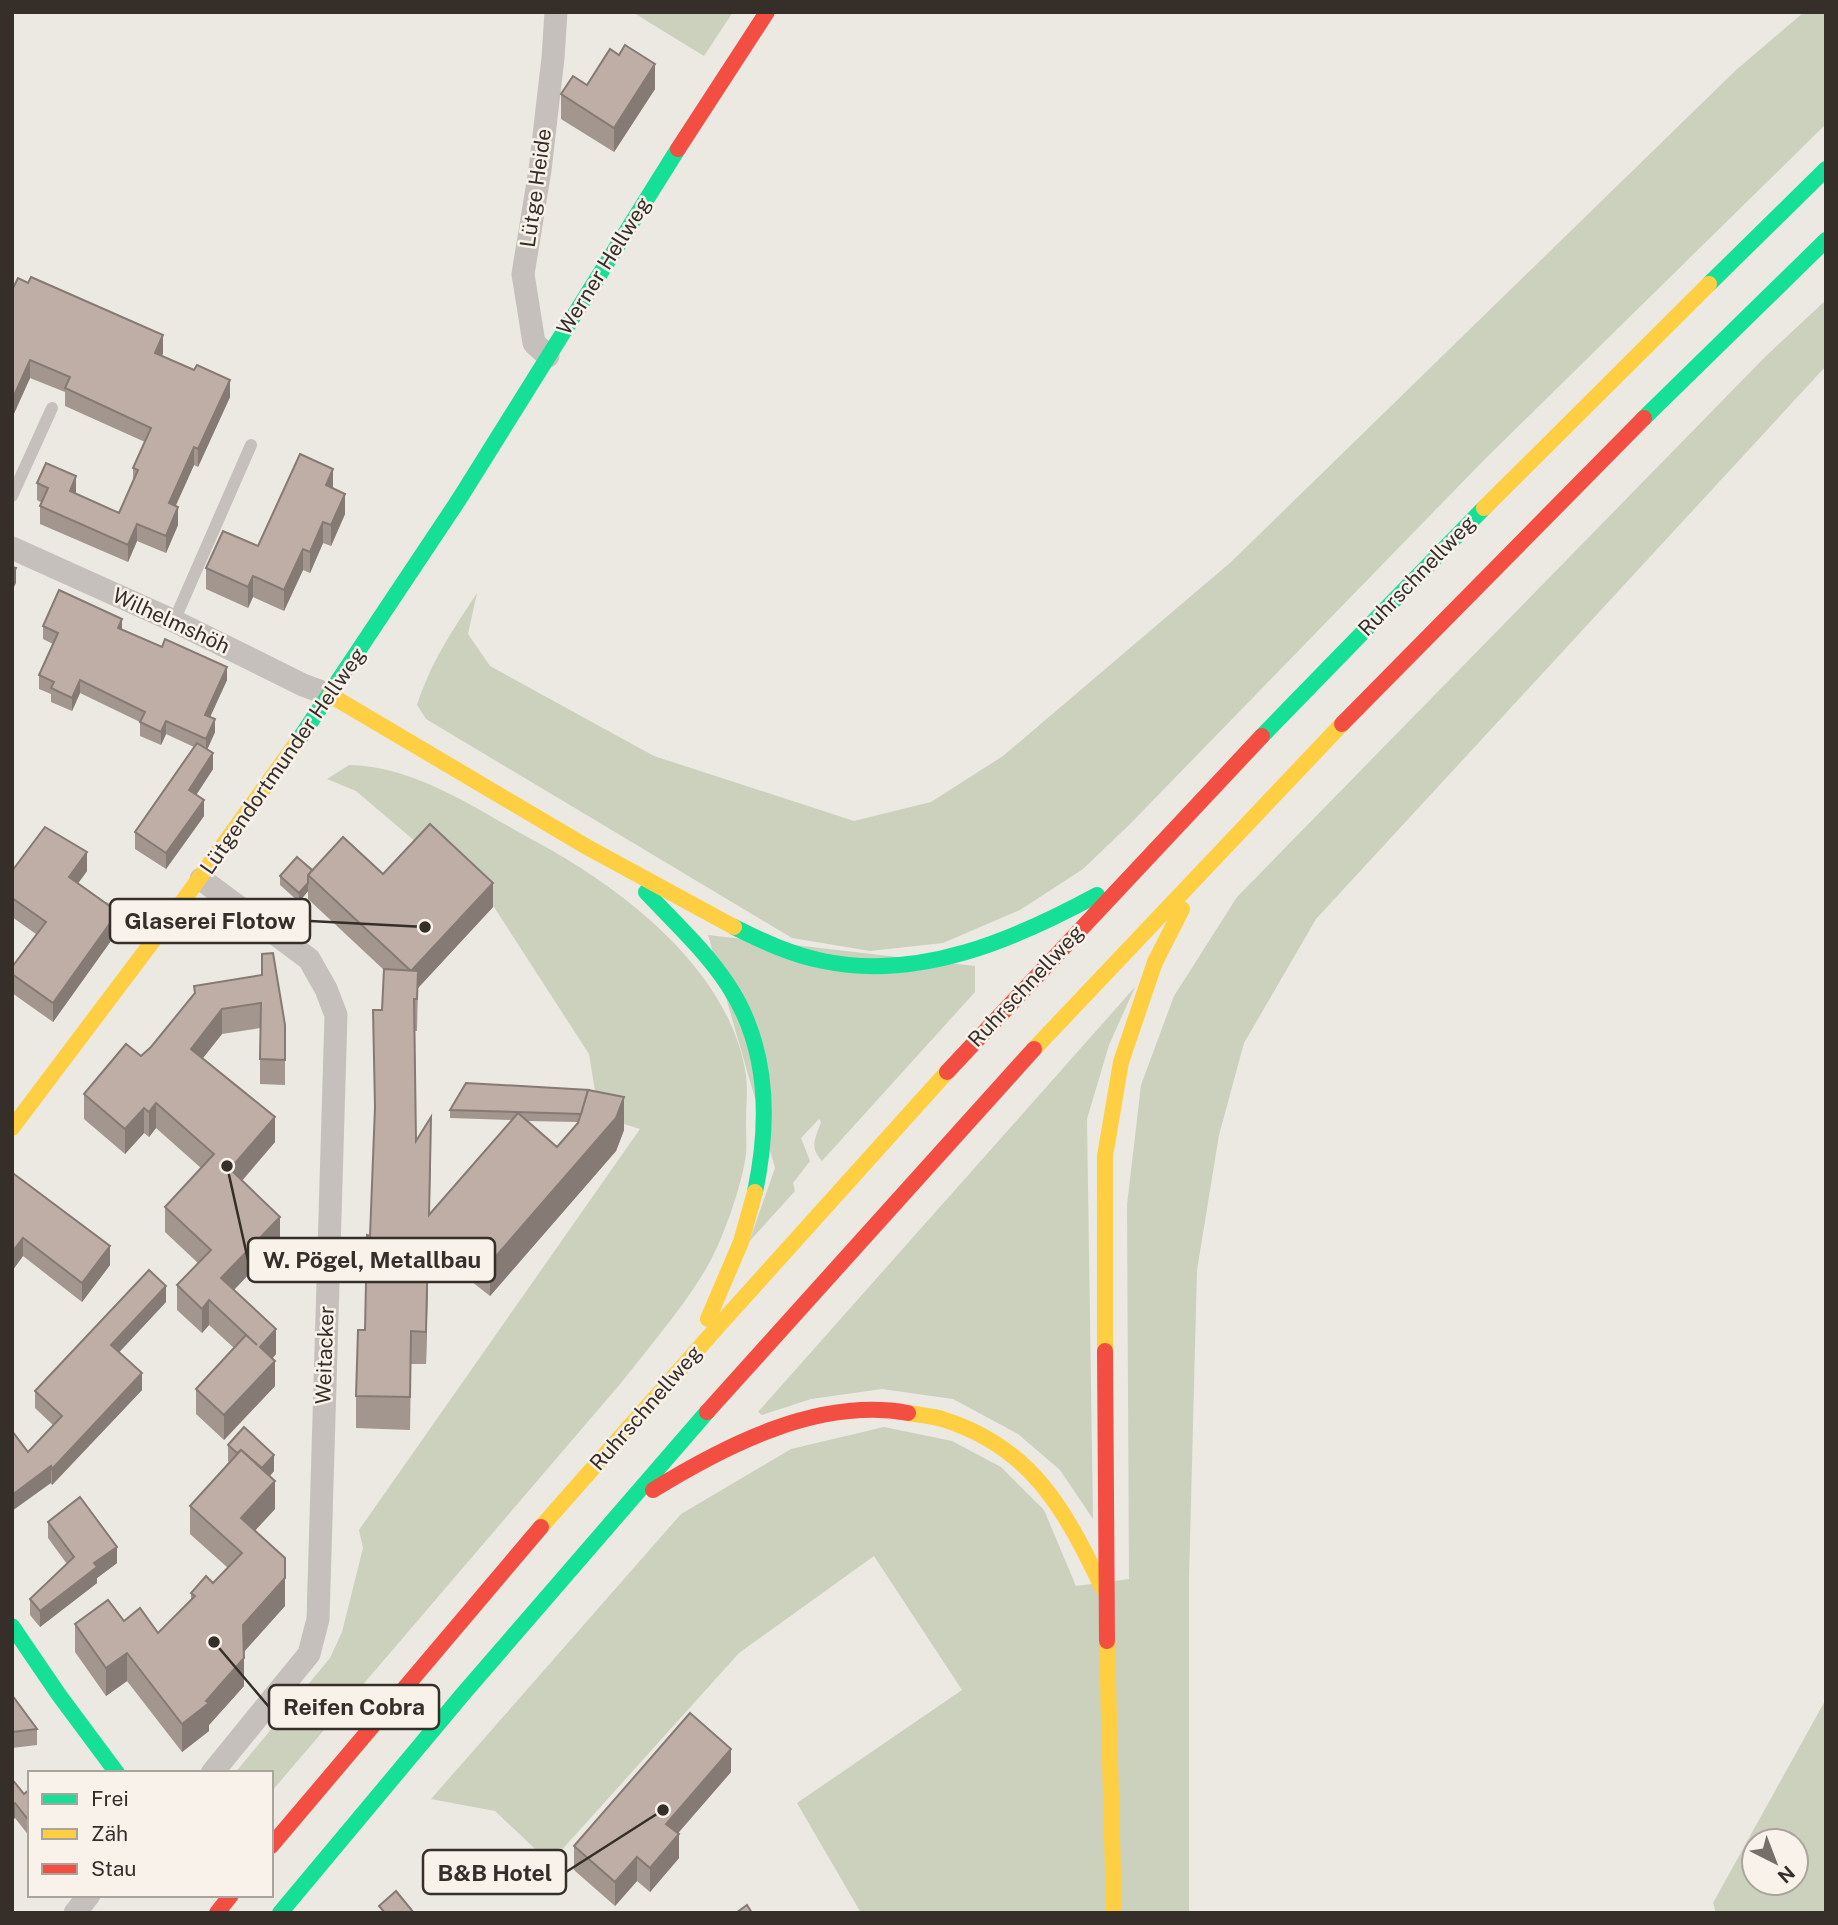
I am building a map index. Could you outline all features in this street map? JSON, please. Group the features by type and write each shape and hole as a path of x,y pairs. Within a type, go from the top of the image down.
{"main road":[{"name":"Werner Hellweg","path":"445,522 767,12"},
{"name":"Ruhrschnellweg","path":"273,1844 488,1589 660,1392 910,1112 1160,842 1404,588 1613,377 1826,169"},
{"path":"280,1913 587,1549 856,1244 1055,1026 1238,831 1553,508 1826,240"},
{"name":"Lütgendortmunder Hellweg","path":"12,1128 201,879 330,695 445,522"},
{"path":"330,695 626,869 755,938 787,951 844,964 910,964 978,949 1038,926 1112,885 1160,842"},
{"path":"1114,1913 1106,1595 1105,1156 1121,1062 1155,962 1194,888 1238,831"},
{"path":"626,869 717,969 736,998 756,1048 765,1093 765,1133 761,1168 731,1270 707,1322 687,1356 660,1392"},
{"path":"587,1549 639,1500 702,1460 792,1423 856,1410 891,1409 925,1413 954,1422 982,1434 1011,1453 1053,1495 1106,1595"},
{"path":"12,1626 116,1771"},
{"path":"12,1646 59,1695"},
{"path":"211,1897 223,1913"},
{"path":"216,1913 229,1897"}],"street":[{"name":"Lütge Heide","path":"548,356 534,343 523,274 540,170 556,12"},
{"name":"Wilhelmshöh","path":"12,548 174,621 303,685 330,695"},
{"name":"Weitacker","path":"201,879 309,959 326,989 336,1015 318,1619 309,1654 214,1771"},
{"path":"75,1913 87,1897"}],"lane":[{"path":"12,496 52,408"},
{"path":"174,621 251,445"},
{"path":"92,899 155,940"}],"green space":[{"path":"623,12 733,12 704,56 634,13"},
{"path":"1804,12 1826,12 1826,124 1484,460 1130,824 1083,869 1020,910 943,943 870,951 792,938 426,719 417,705 436,661 477,593 468,634 490,666 654,756 854,821 931,802 1003,756 1231,562 1736,70"},
{"path":"1826,300 1826,366 1316,919 1244,1043 1219,1135 1197,1270 1189,1579 1189,1913 861,1913 797,1803 962,1690 874,1556 739,1653 550,1863 495,1811 431,1799 681,1514 791,1449 884,1427 952,1441 1001,1467 1044,1510 1076,1586 1129,1579 1127,1205 1141,1085 1174,996 1237,897 1765,357"},
{"path":"349,765 374,767 421,781 467,803 567,859 635,907 695,966 718,1000 736,1036 747,1081 746,1154 736,1197 718,1244 697,1284 676,1313 621,1383 273,1790 273,1771 237,1771 330,1658 342,1632 363,1548 359,1530 640,1129 599,1116 589,1054 494,907 430,848 423,848 356,791 327,779"},
{"path":"708,935 975,966 975,992 822,1161 814,1147 821,1122 819,1119 801,1138 810,1161 793,1183 795,1191 749,1242 775,1168"},
{"path":"1135,987 1109,1045 1087,1119 1093,1519 1060,1470 1018,1434 953,1399 882,1389 811,1399 762,1415 758,1412"},
{"path":"1826,1699 1826,1913 1716,1913 1713,1903 1740,1854 1740,1897 1810,1897 1810,1827 1755,1827"}],"building":[{"path":"625,45 655,64 614,128 561,94 573,76 587,85 610,49 619,55"},
{"path":"31,277 163,335 155,353 194,370 197,365 230,380 198,449 194,447 169,503 178,507 166,536 137,524 128,545 40,506 48,488 37,483 46,463 76,476 70,491 119,513 138,470 133,468 151,428 65,388 70,377 30,360 12,400 12,290 18,278 28,283"},
{"path":"300,454 333,469 326,485 345,494 331,525 323,522 310,552 303,549 284,590 253,576 248,587 206,568 223,531 258,546"},
{"path":"59,590 122,619 118,628 162,647 165,639 227,667 205,715 215,719 206,739 166,721 161,732 140,722 145,712 80,680 72,698 51,688 54,682 39,675 58,633 43,626"},
{"path":"197,743 213,753 189,790 204,800 166,853 135,832"},
{"path":"430,824 493,883 411,971 308,875 343,837 383,874"},
{"path":"45,827 87,852 69,877 118,912 53,1003 12,974 12,967 46,922 12,898 12,871"},
{"path":"297,857 312,870 308,875 308,883 299,893 280,876"},
{"path":"273,953 285,1025 285,1060 260,1059 261,1003 222,1009 191,1049 275,1117 230,1169 280,1217 221,1278 276,1329 260,1347 275,1361 224,1415 196,1389 246,1335 257,1345 209,1300 202,1309 177,1285 211,1250 165,1207 214,1154 156,1103 149,1112 144,1108 125,1129 84,1094 126,1044 141,1056 151,1047 195,993 194,986 262,975 262,954"},
{"path":"384,969 418,971 417,999 414,999 416,1141 431,1117 429,1215 518,1113 557,1147 578,1123 588,1090 624,1097 616,1118 490,1263 462,1241 428,1240 426,1332 411,1331 410,1397 356,1396 358,1330 365,1330 367,1235 370,1236 375,1107 373,1010 382,1010"},
{"path":"466,1083 590,1090 581,1114 450,1110"},
{"path":"14,1174 110,1246 82,1283 23,1238 12,1252"},
{"path":"149,1270 166,1286 111,1345 142,1373 52,1469 51,1466 12,1495 12,1431 28,1452 62,1416 35,1391"},
{"path":"244,1427 274,1455 262,1468 241,1450 237,1453 228,1445"},
{"path":"241,1450 275,1481 241,1518 285,1558 285,1578 243,1625 244,1658 206,1701 209,1703 182,1724 127,1653 106,1668 75,1624 108,1600 124,1621 140,1608 158,1633 195,1596 191,1593 206,1576 213,1583 242,1553 190,1506"},
{"path":"80,1497 117,1547 94,1563 97,1567 40,1611 30,1599 74,1557 48,1522"},
{"path":"12,1695 37,1729 12,1732"},
{"path":"690,1713 731,1749 666,1824 679,1834 650,1868 637,1857 615,1882 574,1846"},
{"path":"12,1779 24,1794 28,1791 28,1819 15,1803 12,1805"},
{"path":"396,1891 414,1913 385,1913 379,1906"},
{"path":"747,1905 752,1913 736,1913"}],"traffic: fast":[{"path":"298,741 458,501 678,149"},
{"path":"1709,284 1826,169"},
{"path":"1644,418 1826,240"},
{"path":"1262,736 1484,508"},
{"path":"646,892 719,972 742,1009 752,1034 759,1059 764,1112 755,1192"},
{"path":"734,927 777,947 823,961 859,966 895,965 930,961 999,941 1097,895"},
{"path":"280,1913 463,1694 707,1412"},
{"path":"12,1626 116,1771"}],"traffic: slow":[{"path":"1484,508 1709,284"},
{"path":"330,695 587,847 734,927"},
{"path":"1034,1049 1342,724"},
{"path":"12,1128 180,905 298,741"},
{"path":"1105,1351 1105,1156 1121,1062 1155,962 1182,909"},
{"path":"541,1527 947,1072"},
{"path":"708,1319 741,1242 755,1192"},
{"path":"908,1413 941,1419 975,1432 1001,1447 1023,1465 1059,1508 1102,1587"},
{"path":"1107,1641 1114,1913"}],"traffic: jam":[{"path":"678,149 767,12"},
{"path":"1342,724 1644,418"},
{"path":"947,1072 1262,736"},
{"path":"707,1412 1034,1049"},
{"path":"1105,1351 1107,1641"},
{"path":"653,1490 742,1442 807,1418 874,1410 908,1413"},
{"path":"273,1844 541,1527"},
{"path":"217,1913 229,1897"}],"place":[{"name":"Glaserei Flotow","path":"425,927"},
{"name":"W. Pögel, Metallbau","path":"227,1166"},
{"name":"Reifen Cobra","path":"214,1642"},
{"name":"B&B Hotel","path":"663,1810"}]}
